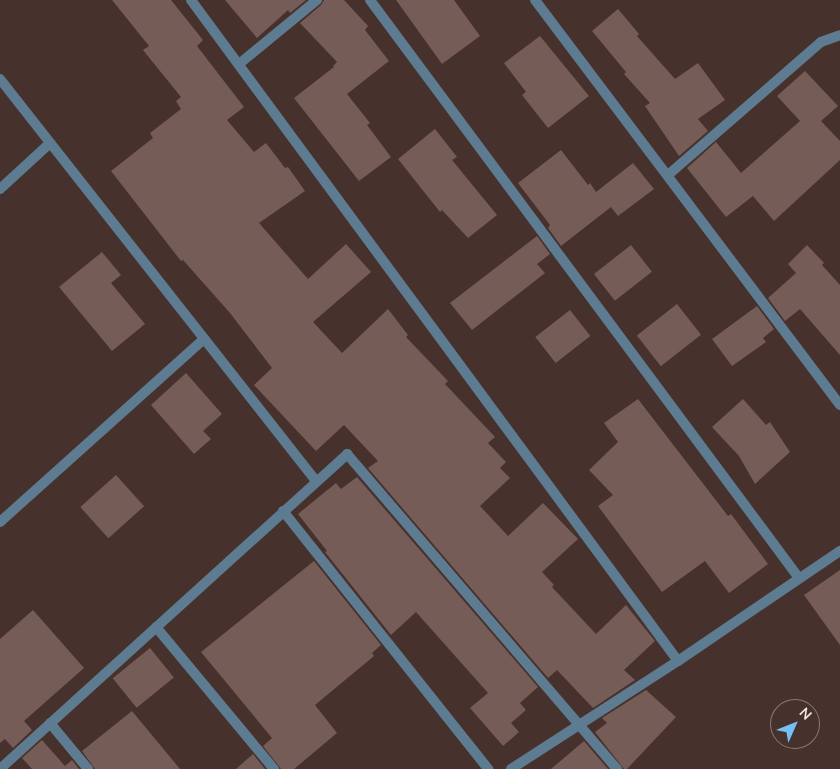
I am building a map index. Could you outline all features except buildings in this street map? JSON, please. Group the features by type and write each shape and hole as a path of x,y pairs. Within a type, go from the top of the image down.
{"street":[{"path":"191,0 678,661"},
{"path":"239,64 317,0"},
{"path":"370,0 799,578"},
{"path":"536,0 840,405"},
{"path":"668,175 821,42 840,35"},
{"path":"0,79 316,481"},
{"path":"0,189 50,143"},
{"path":"0,522 204,339"},
{"path":"0,768 347,454 617,769"},
{"path":"283,511 488,769"},
{"path":"511,769 678,661 840,551"},
{"path":"156,627 274,769"},
{"path":"50,723 88,769"}]}
